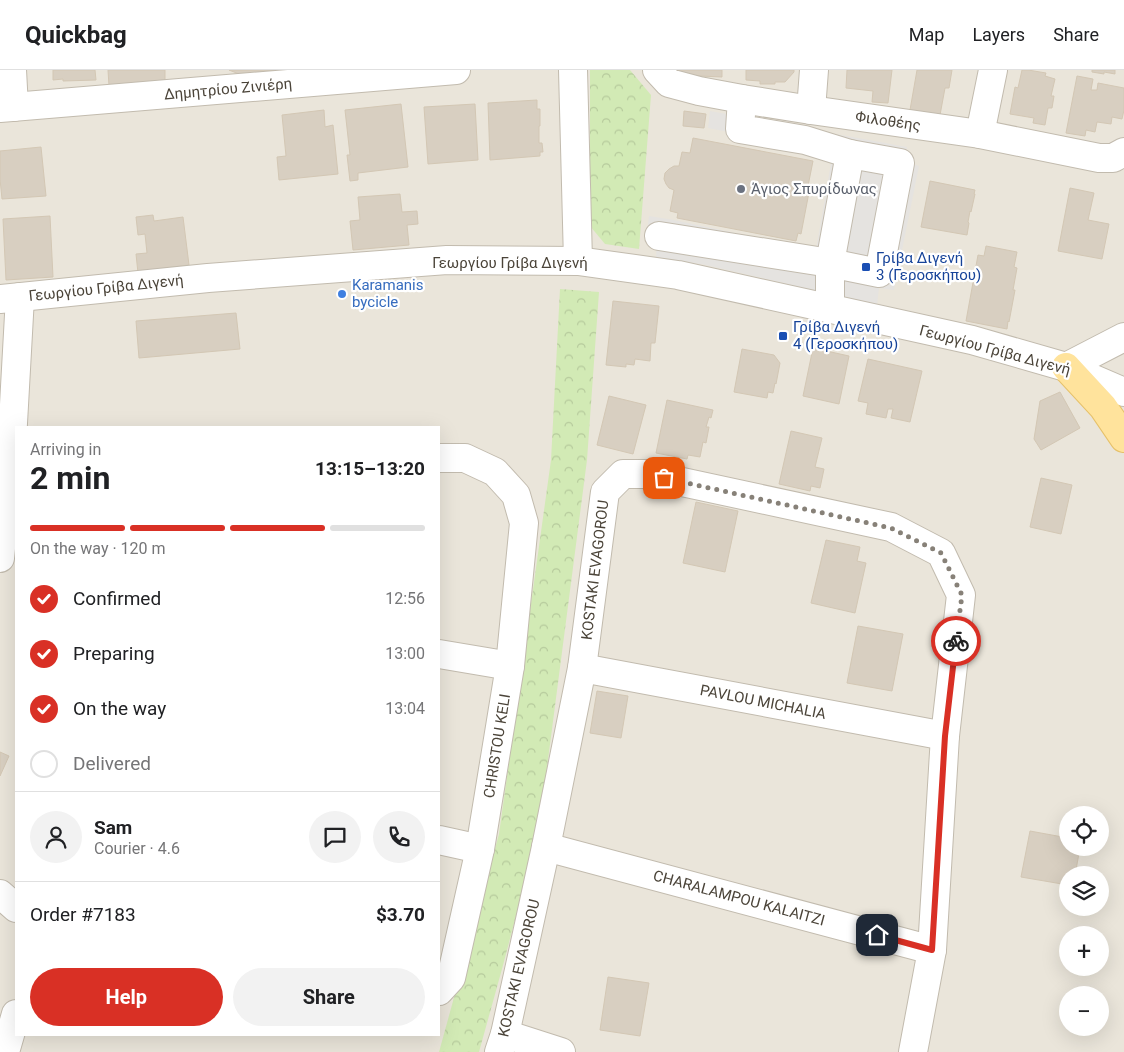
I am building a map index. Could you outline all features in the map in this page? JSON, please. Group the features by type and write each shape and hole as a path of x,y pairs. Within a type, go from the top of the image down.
{"main road":[{"path":"1066,367 1103,407 1124,438"}],"street":[{"path":"7,108 12,70"},
{"name":"Δημητρίου Ζινιέρη","path":"7,108 193,81 456,70"},
{"path":"573,70 578,261"},
{"name":"Φιλοθέης","path":"657,70 669,83 742,99 980,134 1099,158 1113,158 1124,152"},
{"path":"811,110 814,70"},
{"path":"980,134 993,70"},
{"path":"659,236 830,263 879,273 900,163 850,154 805,140 740,129 742,99"},
{"path":"830,309 830,263 850,154"},
{"name":"Γεωργίου Γρίβα Διγενή","path":"10,298 208,278 447,260 578,261 678,275 972,340 1066,367 1124,392"},
{"path":"0,558 2,515 12,441 10,298"},
{"path":"1066,367 1124,337"},
{"name":"CHRISTOU KELI","path":"440,458 465,458 495,472 516,495 524,523 510,666 480,849 451,978 440,989"},
{"name":"KOSTAKI EVAGOROU","path":"502,1043 546,846 582,668 605,492 623,474 645,474 891,528 941,553 962,595 945,736 932,950 913,1052"},
{"path":"440,654 510,666"},
{"name":"PAVLOU MICHALIA","path":"582,668 945,736"},
{"path":"440,840 480,849"},
{"name":"CHARALAMPOU KALAITZI","path":"546,846 932,950"},
{"path":"0,894 15,907"},
{"path":"4,1052 15,1017"},
{"path":"502,1043 561,1052"}],"shaded area":[{"path":"0,70 1124,70 1124,1052 0,1052"},
{"path":"710,111 907,147 904,162 919,166 894,290 879,288 877,305 706,265 656,257 657,244 646,242 649,216 816,250 833,152 708,128"}],"green space":[{"path":"590,70 630,70 651,95 639,249 605,244 590,226"},
{"path":"560,289 599,292 587,460 539,829 479,1052 439,1052 499,834 551,460"}],"building":[{"path":"53,70 95,70 96,80 53,80"},
{"path":"108,70 165,70 165,81 109,86"},
{"path":"229,70 278,70 278,73 239,74"},
{"path":"675,70 722,70 722,77 678,75"},
{"path":"746,70 794,70 794,72 785,82 760,84 760,81 746,80"},
{"path":"847,70 892,70 888,103 872,102 873,91 846,88"},
{"path":"917,70 952,70 949,88 945,88 940,115 910,110"},
{"path":"1022,70 1046,73 1045,76 1055,79 1051,96 1054,96 1052,108 1048,108 1045,125 1033,123 1034,118 1010,114 1015,87 1018,88"},
{"path":"1092,70 1115,70 1115,74 1092,72"},
{"path":"1077,76 1093,79 1091,90 1097,90 1098,83 1124,88 1122,119 1112,117 1111,124 1097,122 1095,132 1086,130 1085,136 1066,133"},
{"path":"537,100 537,109 540,109 539,143 542,143 543,152 540,152 540,156 490,160 488,103"},
{"path":"401,104 408,167 358,173 358,180 350,181 347,155 350,155 345,110"},
{"path":"475,104 478,160 428,164 424,107"},
{"path":"324,110 325,127 333,125 338,174 279,180 277,157 286,156 282,115"},
{"path":"684,111 706,114 704,128 683,126"},
{"name":"Άγιος Σπυρίδωνας","path":"693,138 813,161 801,234 798,233 796,241 677,218 678,213 670,211 674,190 666,184 664,179 665,173 674,166 679,166 682,152 690,153"},
{"path":"41,147 46,196 2,199 0,151"},
{"path":"930,181 975,190 967,235 921,227"},
{"path":"1070,188 1094,193 1088,220 1109,224 1102,259 1058,251"},
{"path":"400,194 402,212 417,211 418,224 407,225 409,245 353,250 350,221 360,220 358,197"},
{"path":"153,215 154,221 183,217 189,265 138,273 136,254 147,253 145,234 138,235 136,217"},
{"path":"50,216 53,277 6,280 3,219"},
{"path":"986,246 1017,252 1014,267 1017,268 1013,290 1015,290 1007,329 966,321 978,255 984,256"},
{"path":"613,301 659,306 655,343 651,343 650,361 635,359 634,365 626,364 626,367 606,365"},
{"path":"236,313 240,349 139,358 136,321"},
{"path":"813,348 849,356 839,404 803,396"},
{"path":"742,349 774,355 780,363 773,393 768,392 767,398 734,392"},
{"path":"868,359 922,371 910,422 891,418 893,409 888,409 886,418 866,414 868,403 858,401"},
{"path":"1060,392 1080,428 1041,450 1034,439 1040,401"},
{"path":"609,396 646,405 633,454 597,445"},
{"path":"667,400 713,410 706,427 709,427 706,443 703,442 700,457 688,455 687,459 656,453"},
{"path":"791,431 822,438 815,467 824,469 820,488 811,486 810,491 779,484"},
{"path":"1041,478 1072,485 1061,534 1030,527"},
{"path":"696,502 738,511 725,572 683,563"},
{"path":"826,540 860,547 857,561 866,563 855,613 811,603"},
{"path":"858,626 903,634 892,691 847,683"},
{"path":"597,691 628,696 621,738 590,733"},
{"path":"0,752 9,756 0,776"},
{"path":"1030,831 1059,836 1059,856 1079,856 1077,866 1059,866 1059,883 1021,877"},
{"path":"608,977 649,983 640,1036 600,1030"}],"way so far":[{"path":"664,478 891,528 941,553 962,595 956,641"}],"place":[{"name":"Άγιος Σπυρίδωνας","path":"741,189"},
{"name":"Γρίβα Διγενή 3 (Γεροσκήπου)","path":"866,267"},
{"name":"Karamanis bycicle","path":"342,294"},
{"name":"Γρίβα Διγενή 4 (Γεροσκήπου)","path":"783,336"}],"route":[{"path":"877,935 932,950 945,736 956,641"}]}
